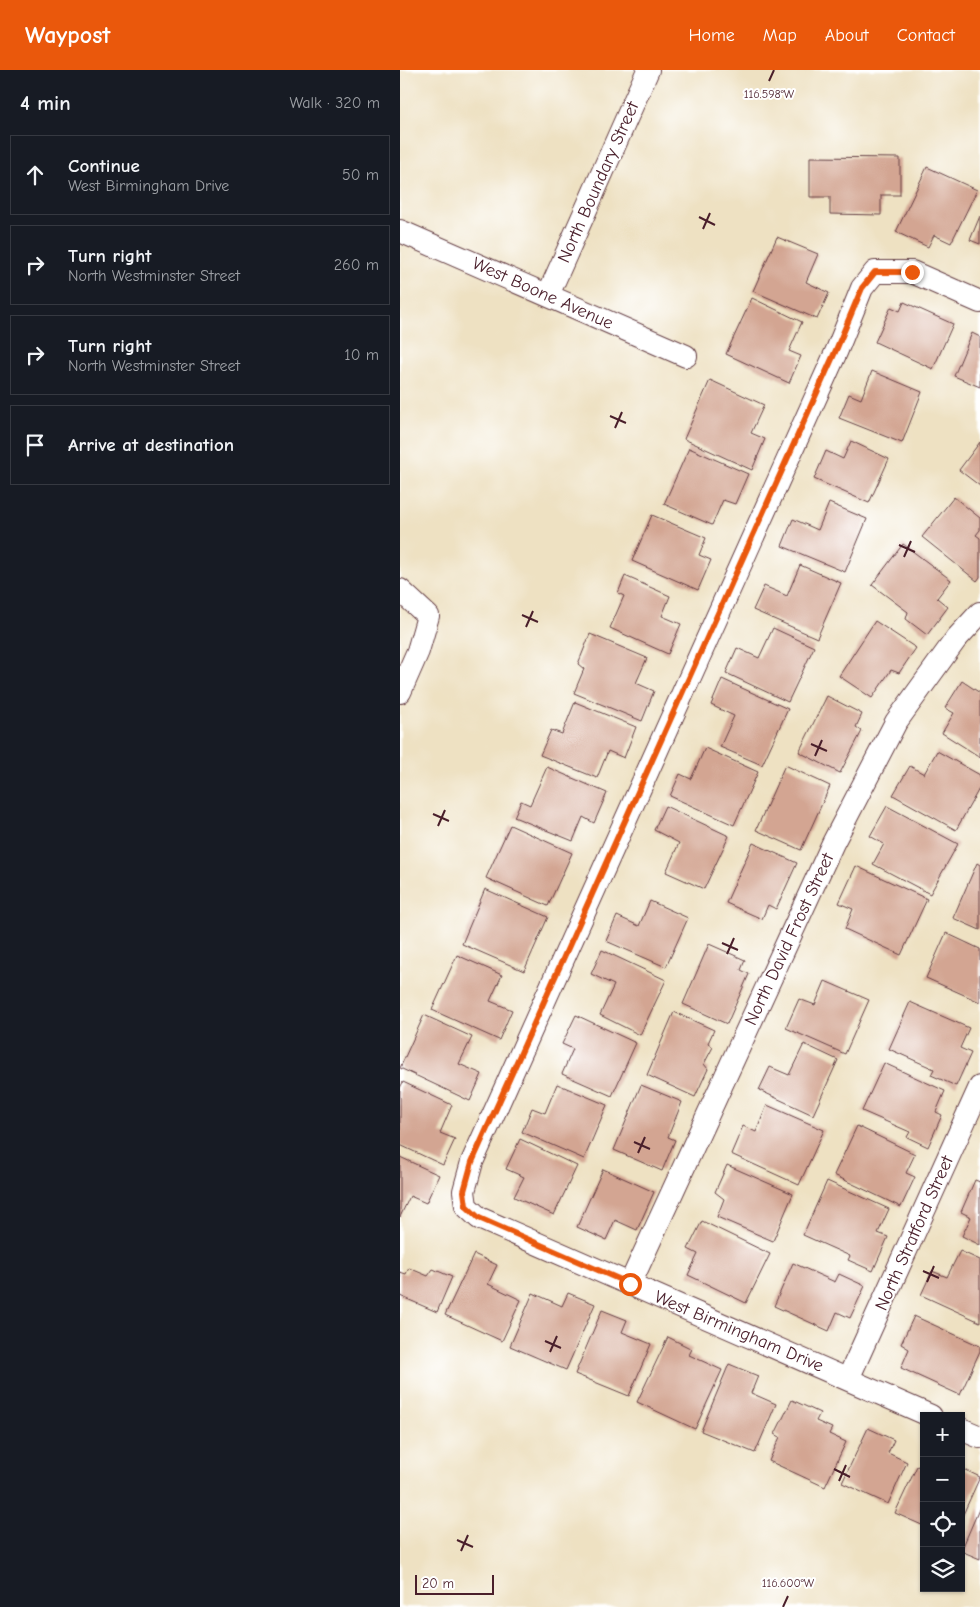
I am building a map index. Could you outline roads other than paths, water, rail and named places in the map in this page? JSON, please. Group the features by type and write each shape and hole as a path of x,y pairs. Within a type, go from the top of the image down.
{"street":[{"name":"North Boundary Street","path":"548,295 648,70"},
{"name":"West Boone Avenue","path":"400,230 686,356"},
{"name":"West Birmingham Drive","path":"922,1412 479,1218 466,1206 464,1191 472,1162 832,359 862,288 875,272 912,272 980,302"},
{"path":"400,590 428,616 418,651 400,692"},
{"name":"North David Frost Street","path":"630,1284 833,843 896,722 956,639 980,613"},
{"name":"North Stratford Street","path":"848,1379 980,1087"},
{"path":"965,1431 980,1437"}]}
